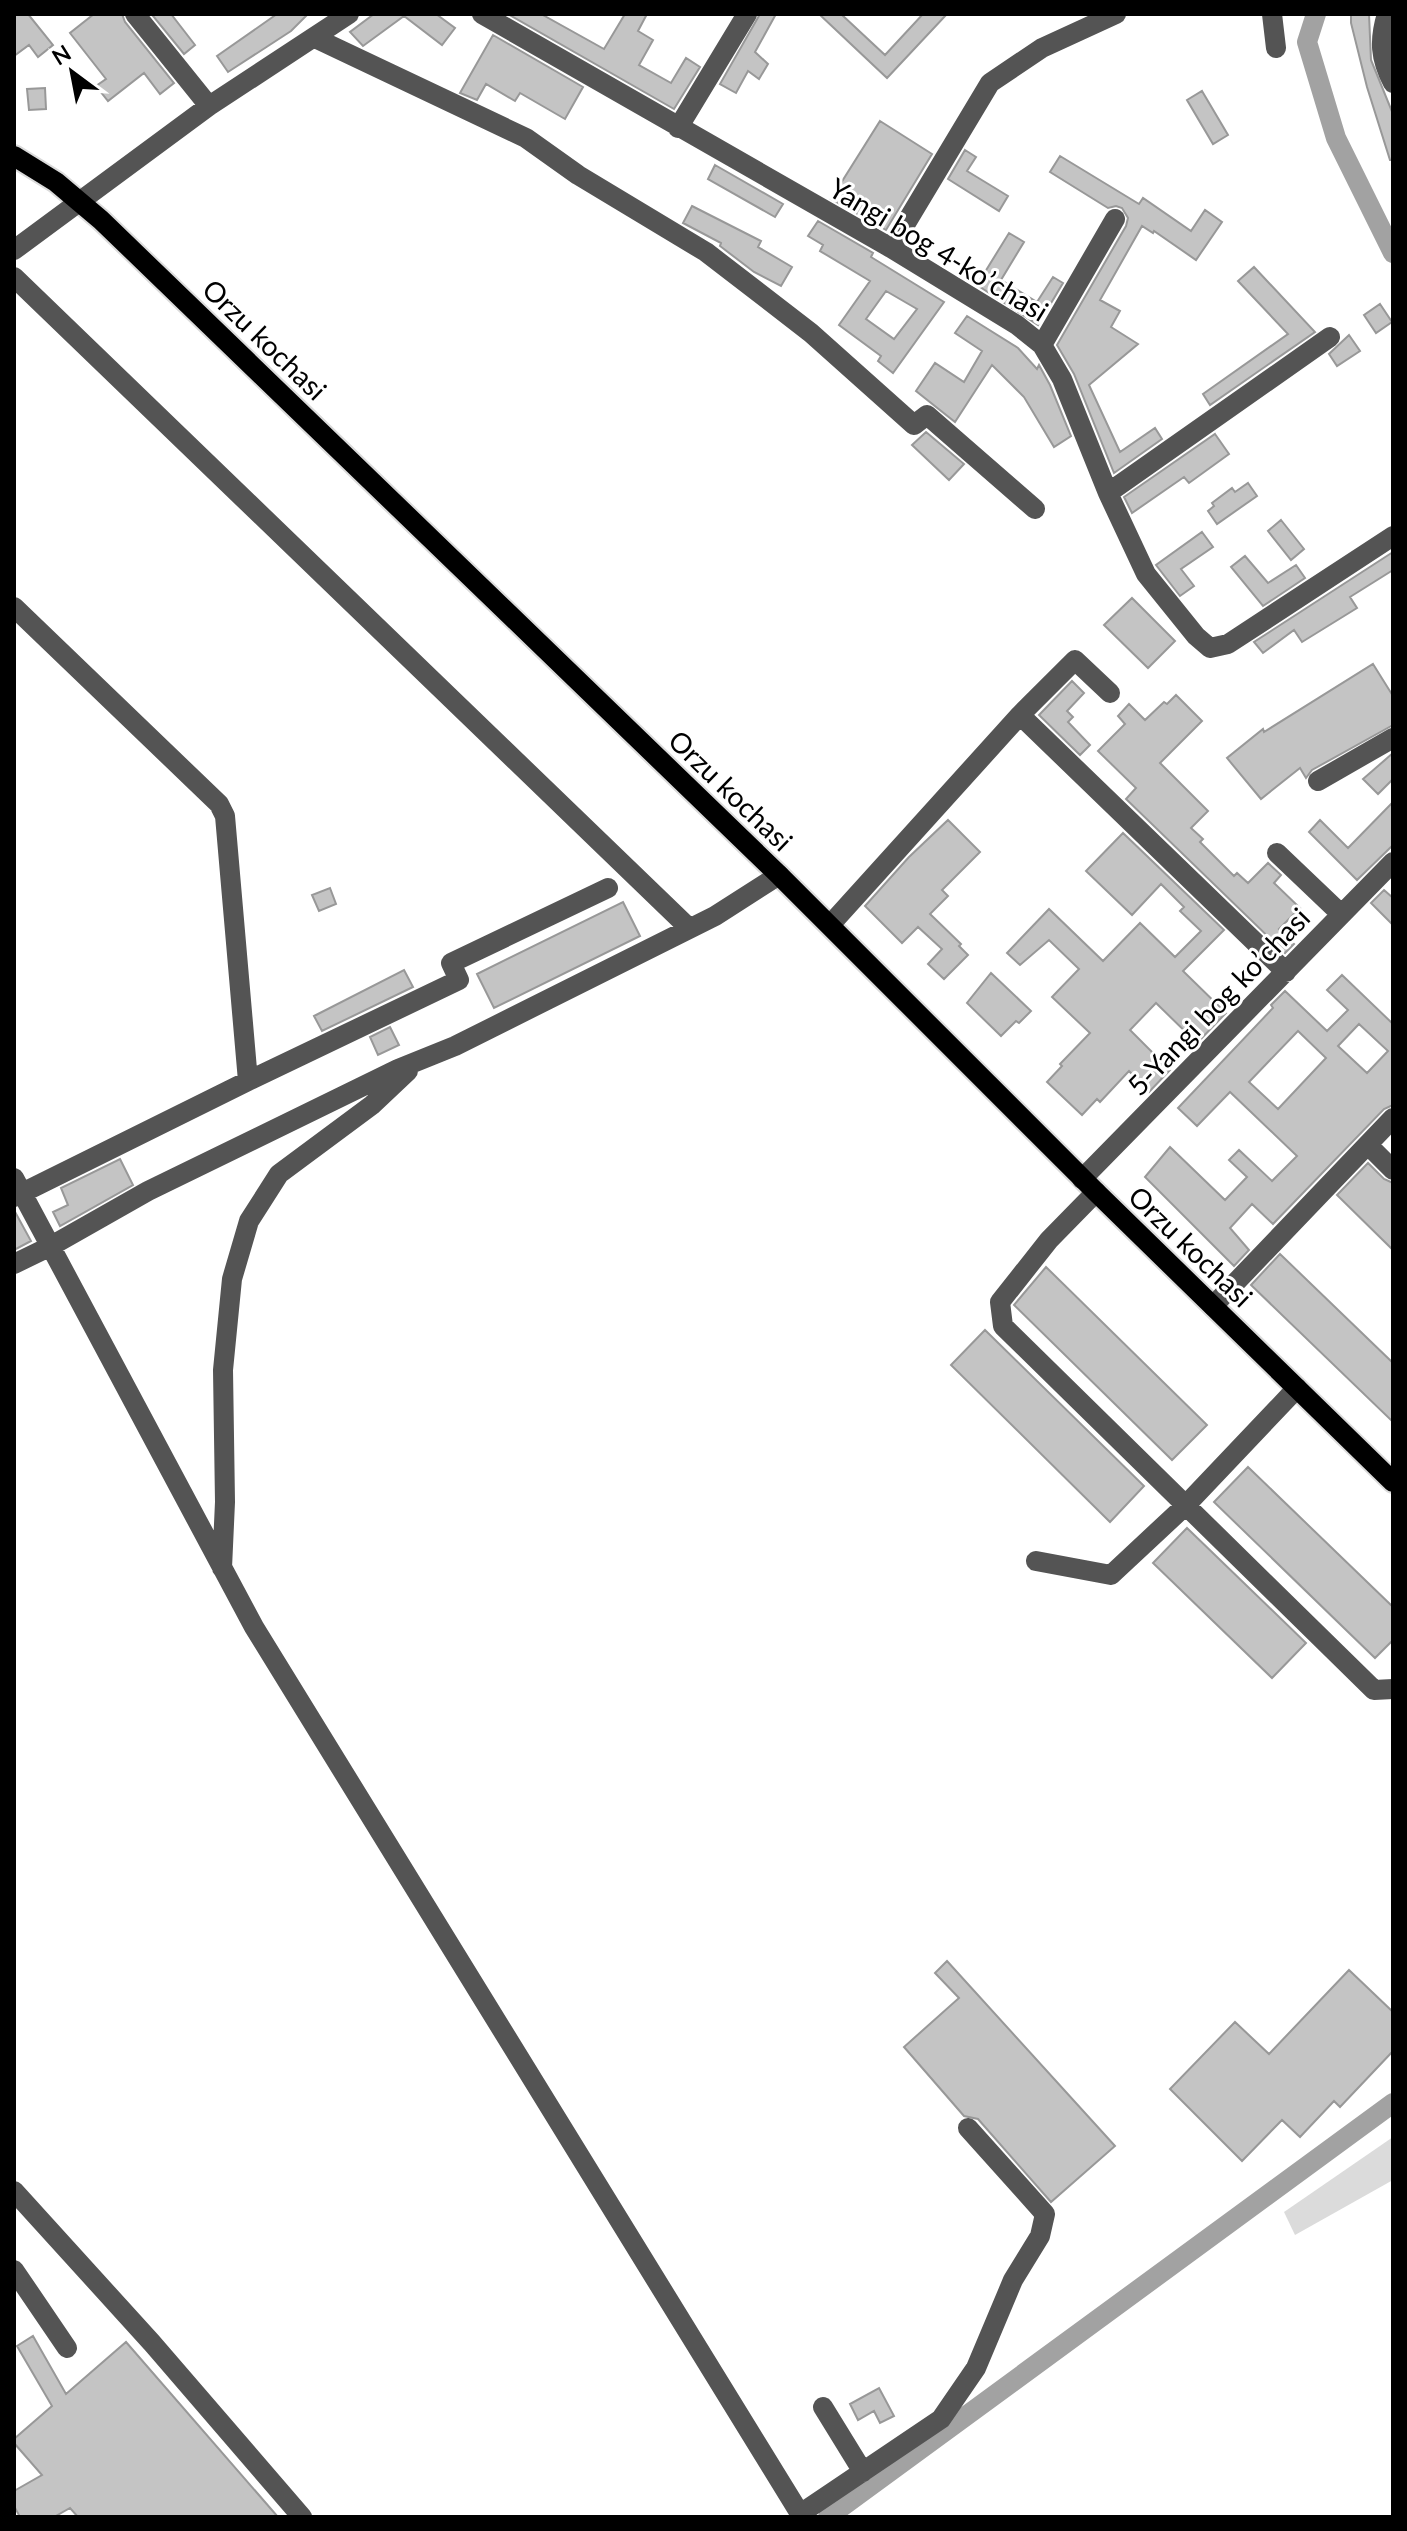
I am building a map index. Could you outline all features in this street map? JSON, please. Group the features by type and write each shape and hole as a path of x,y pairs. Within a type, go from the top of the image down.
{"main road":[{"name":"Orzu kochasi","path":"14,156 82,202 779,875 1089,1185 1393,1482"}],"street":[{"path":"135,14 209,106"},
{"path":"14,250 209,106 349,14"},
{"name":"Yangi bog 4-koʼchasi","path":"482,14 509,20 678,128 891,248 1017,325 1042,345 1062,379 1108,493 1146,574 1196,636 1210,648 1228,644 1393,536"},
{"path":"678,128 747,14"},
{"path":"891,248 990,83 1042,48 1116,14"},
{"path":"1272,14 1276,48"},
{"path":"1387,14 1380,37 1386,70 1393,83"},
{"path":"315,38 526,138 578,175 706,252 811,333 914,425 927,415 1035,509"},
{"path":"1042,345 1115,219"},
{"path":"14,277 689,928"},
{"path":"1108,493 1330,337"},
{"path":"14,607 219,804 225,816 248,1081"},
{"path":"830,925 1020,715 1075,660 1110,693"},
{"path":"1020,715 1286,972"},
{"path":"1318,781 1393,738"},
{"path":"1277,853 1341,914"},
{"name":"5-Yangi bog koʼchasi","path":"1393,862 1286,972 1089,1185 1000,1302 1003,1326 1374,1690 1393,1689"},
{"path":"14,1264 148,1191 455,1046 715,916 779,875"},
{"path":"608,888 451,963 459,980 17,1189 51,1246 254,1627 801,2516 941,2419 976,2368 1013,2280 1040,2236 1045,2214 968,2128"},
{"path":"222,1568 225,1502 223,1370 232,1279 249,1221 279,1174 372,1105 418,1061"},
{"path":"1213,1306 1393,1118"},
{"path":"1368,1145 1393,1170"},
{"path":"1036,1561 1111,1575 1186,1505 1297,1388"},
{"path":"14,2191 152,2343 302,2517"},
{"path":"14,2270 67,2348"},
{"path":"823,2407 863,2472"}],"shaded area":[{"path":"1393,2137 1393,2180 1295,2235 1284,2212"}],"building":[{"path":"14,14 28,14 53,45 38,57 29,45 14,56"},
{"path":"94,14 122,14 125,22 174,83 160,94 144,73 108,101 96,86 106,79 70,33"},
{"path":"171,14 195,45 184,54 153,16"},
{"path":"277,14 308,14 291,31 228,72 217,56"},
{"path":"374,14 436,14 455,28 442,45 404,16 363,46 350,32"},
{"path":"508,14 541,14 604,49 625,14 647,14 638,31 653,40 639,65 671,83 686,58 700,67 674,109"},
{"path":"760,14 776,14 755,52 768,64 759,79 748,71 736,93 720,84"},
{"path":"819,14 841,14 885,55 923,14 947,14 887,78"},
{"path":"1351,14 1369,14 1371,60 1393,114 1393,160 1390,160 1367,87"},
{"path":"493,35 583,87 565,119 520,93 515,101 486,84 477,100 460,93"},
{"path":"45,88 46,109 29,110 27,89"},
{"path":"1202,91 1228,135 1213,144 1187,100"},
{"path":"880,121 932,154 886,230 831,199"},
{"path":"965,150 976,157 967,171 1008,196 999,211 948,179"},
{"path":"1060,156 1139,204 1143,198 1191,231 1205,210 1222,222 1196,260 1142,226 1100,300 1120,311 1111,327 1138,344 1089,385 1120,452 1155,428 1162,439 1114,473 1074,374 1057,345 1128,218 1122,208 1108,208 1050,172"},
{"path":"715,165 783,204 775,217 708,179"},
{"path":"692,206 761,241 758,247 792,267 781,286 754,272 720,246 721,243 683,223"},
{"path":"818,221 873,253 871,257 944,302 893,373 878,361 881,356 839,325 870,281 820,251 823,245 808,236","holes":["886,291 917,309 894,339 866,319"]},
{"path":"1009,233 1024,242 1001,280 1037,302 1053,277 1063,283 1038,325 977,285"},
{"path":"1254,267 1315,332 1210,405 1203,394 1288,334 1238,281"},
{"path":"1380,304 1392,322 1376,333 1364,315"},
{"path":"967,316 1018,348 1037,369 1039,365 1071,436 1054,447 1024,397 992,365 955,422 916,391 935,363 964,382 982,351 955,333"},
{"path":"1349,335 1360,351 1337,366 1329,354"},
{"path":"926,432 964,464 949,480 912,445"},
{"path":"1215,434 1229,454 1189,483 1184,477 1132,513 1124,497"},
{"path":"1248,483 1257,496 1217,524 1208,511 1214,506 1212,503 1232,488 1235,492"},
{"path":"1281,520 1304,549 1291,560 1268,531"},
{"path":"1202,532 1213,547 1181,569 1194,586 1180,596 1156,565"},
{"path":"1393,552 1393,570 1350,597 1357,608 1302,642 1294,630 1263,653 1254,642"},
{"path":"1245,556 1268,583 1296,565 1305,578 1263,606 1231,567"},
{"path":"1132,598 1175,641 1148,668 1104,625"},
{"path":"1373,664 1393,696 1393,725 1312,770 1306,778 1300,768 1261,799 1227,758 1263,729 1264,732"},
{"path":"1072,681 1084,693 1067,711 1073,717 1068,722 1090,745 1080,755 1039,715"},
{"path":"1176,695 1202,721 1160,763 1208,811 1191,828 1203,839 1200,842 1234,876 1237,873 1248,883 1268,863 1281,875 1274,883 1300,908 1279,929 1294,944 1285,953 1126,799 1136,788 1098,751 1125,724 1118,716 1129,704 1145,720"},
{"path":"1393,753 1393,779 1378,794 1363,779"},
{"path":"1393,802 1393,845 1357,880 1309,832 1320,820 1348,848"},
{"path":"948,820 980,852 942,890 948,896 930,914 968,955 944,979 928,964 942,949 918,927 902,943 865,906"},
{"path":"1123,833 1224,930 1183,971 1226,1013 1197,1043 1156,1003 1130,1030 1170,1070 1149,1092 1129,1071 1100,1102 1097,1099 1082,1115 1047,1082 1090,1033 1052,997 1079,969 1049,940 1020,965 1007,953 1049,909 1103,961 1140,923 1175,957 1201,931 1180,911 1184,907 1161,884 1132,915 1086,871"},
{"path":"330,888 336,904 319,911 312,895"},
{"path":"1384,890 1393,898 1393,925 1371,903"},
{"path":"623,902 640,936 494,1008 477,974"},
{"path":"404,970 413,987 322,1031 314,1016"},
{"path":"991,973 1031,1011 1001,1036 967,1003"},
{"path":"1342,975 1393,1024 1393,1105 1384,1109 1273,1224 1252,1204 1230,1228 1249,1250 1234,1266 1145,1177 1170,1147 1225,1200 1247,1177 1229,1160 1239,1150 1272,1181 1297,1156 1230,1092 1197,1126 1178,1108 1273,1008 1271,1005 1285,991 1327,1031 1348,1010 1327,990","holes":["1359,1024 1388,1051 1367,1073 1338,1046","1298,1031 1326,1058 1278,1109 1249,1082"]},
{"path":"390,1027 399,1045 378,1055 370,1037"},
{"path":"120,1159 133,1185 60,1226 53,1212 68,1205 61,1188"},
{"path":"1368,1163 1384,1179 1393,1183 1393,1250 1337,1195"},
{"path":"14,1210 31,1241 14,1250"},
{"path":"1280,1254 1393,1363 1393,1422 1251,1285"},
{"path":"1046,1267 1207,1425 1172,1460 1014,1305"},
{"path":"985,1330 1144,1486 1110,1522 951,1365"},
{"path":"1248,1467 1393,1607 1393,1640 1375,1658 1214,1502"},
{"path":"1187,1528 1306,1643 1272,1678 1153,1563"},
{"path":"947,1961 1115,2146 1051,2202 978,2119 964,2116 904,2047 959,1998 935,1973"},
{"path":"1349,1970 1393,2012 1393,2051 1340,2107 1334,2101 1300,2137 1282,2120 1242,2161 1170,2089 1235,2022 1269,2054"},
{"path":"33,2336 66,2394 126,2342 278,2517 78,2517 70,2508 54,2517 20,2517 14,2506 14,2491 42,2475 14,2443 14,2439 52,2406 17,2346"},
{"path":"879,2388 894,2416 880,2423 874,2411 858,2420 850,2404"}],"waterway":[{"path":"1316,14 1307,42 1336,138 1393,253"},
{"path":"828,2517 1393,2103"}]}
